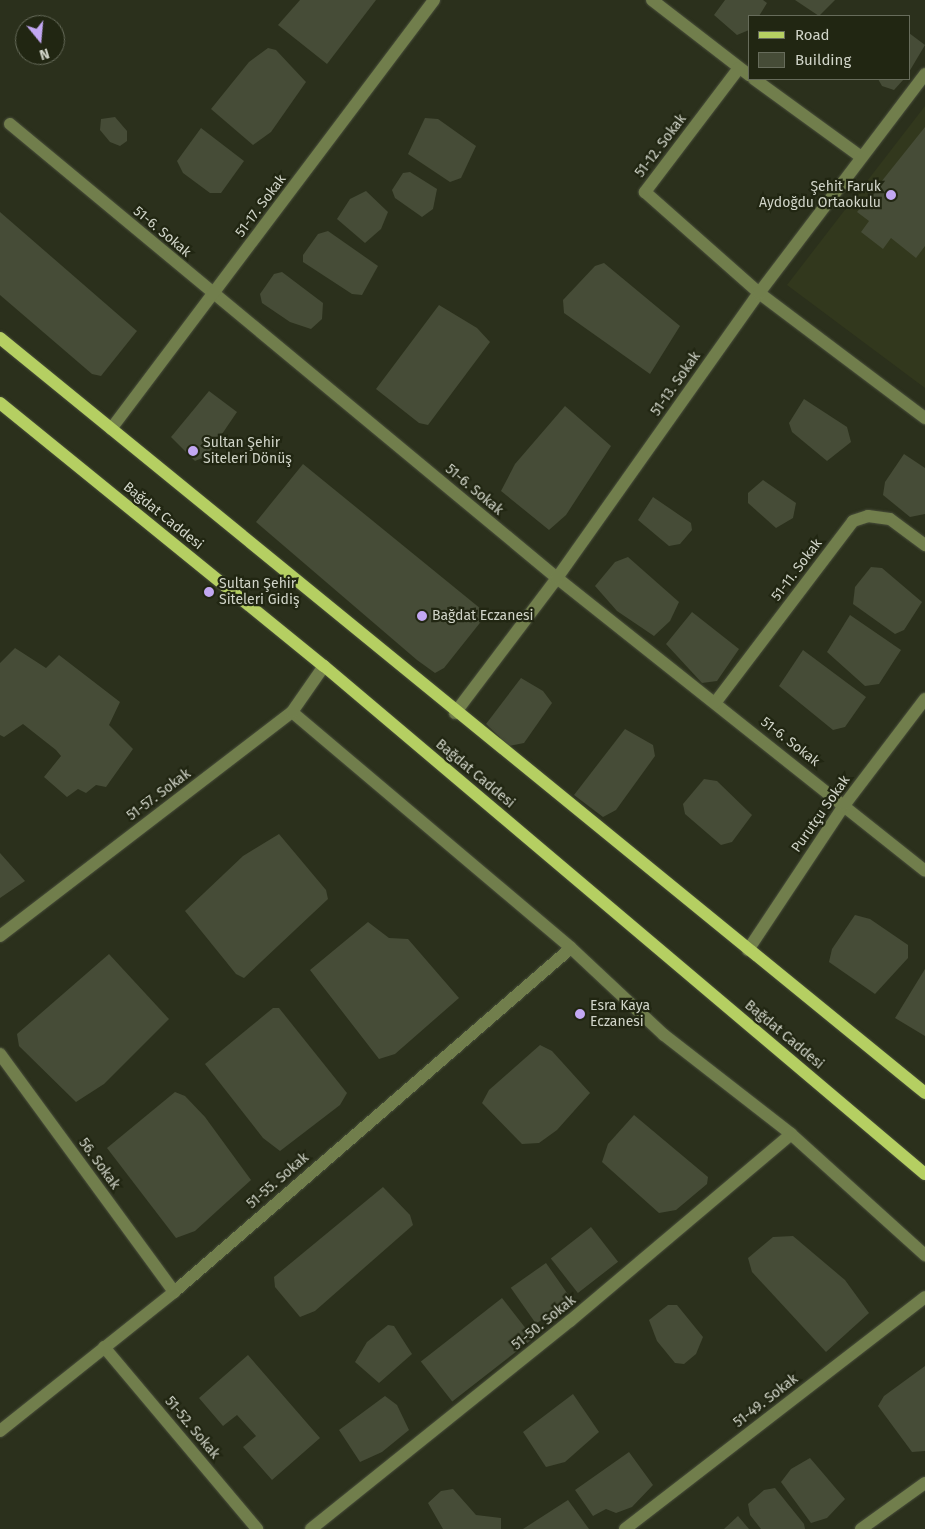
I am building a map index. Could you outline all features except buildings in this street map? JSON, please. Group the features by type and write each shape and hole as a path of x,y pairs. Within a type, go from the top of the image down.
{"main road":[{"path":"0,338 455,713 925,1093"},
{"name":"Bağdat Caddesi","path":"0,403 324,666 925,1174"}],"street":[{"name":"51-17. Sokak","path":"111,429 214,295 434,0"},
{"path":"652,0 744,71"},
{"name":"51-12. Sokak","path":"744,71 645,192 759,293"},
{"name":"51-13. Sokak","path":"455,713 557,578 759,293 860,156 925,74"},
{"path":"755,80 860,156"},
{"name":"51-6. Sokak","path":"10,124 557,578 845,804 925,871"},
{"path":"759,293 925,418"},
{"name":"51-11. Sokak","path":"716,703 854,521 868,516 890,519 925,545"},
{"name":"51-57. Sokak","path":"0,936 292,712 324,666"},
{"name":"Purutçu Sokak","path":"748,950 845,804 925,699"},
{"path":"292,712 571,948 664,1035 791,1134 925,1255"},
{"name":"51-55. Sokak","path":"0,1431 174,1292 571,948"},
{"name":"56. Sokak","path":"0,1054 174,1292"},
{"name":"51-50. Sokak","path":"312,1529 570,1321 791,1134"},
{"name":"51-49. Sokak","path":"625,1529 925,1297"},
{"name":"51-52. Sokak","path":"104,1347 257,1529"},
{"path":"860,1529 925,1483"}],"shaded area":[{"name":"Şehit Faruk Aydoğdu Ortaokulu","path":"925,106 925,388 787,285"}],"place":[{"name":"Şehit Faruk Aydoğdu Ortaokulu","path":"891,195"},
{"name":"Sultan Şehir Siteleri Dönüş","path":"193,451"},
{"name":"Sultan Şehir Siteleri Gidiş","path":"209,592"},
{"name":"Bağdat Eczanesi","path":"422,616"},
{"name":"Esra Kaya Eczanesi","path":"580,1014"}]}
